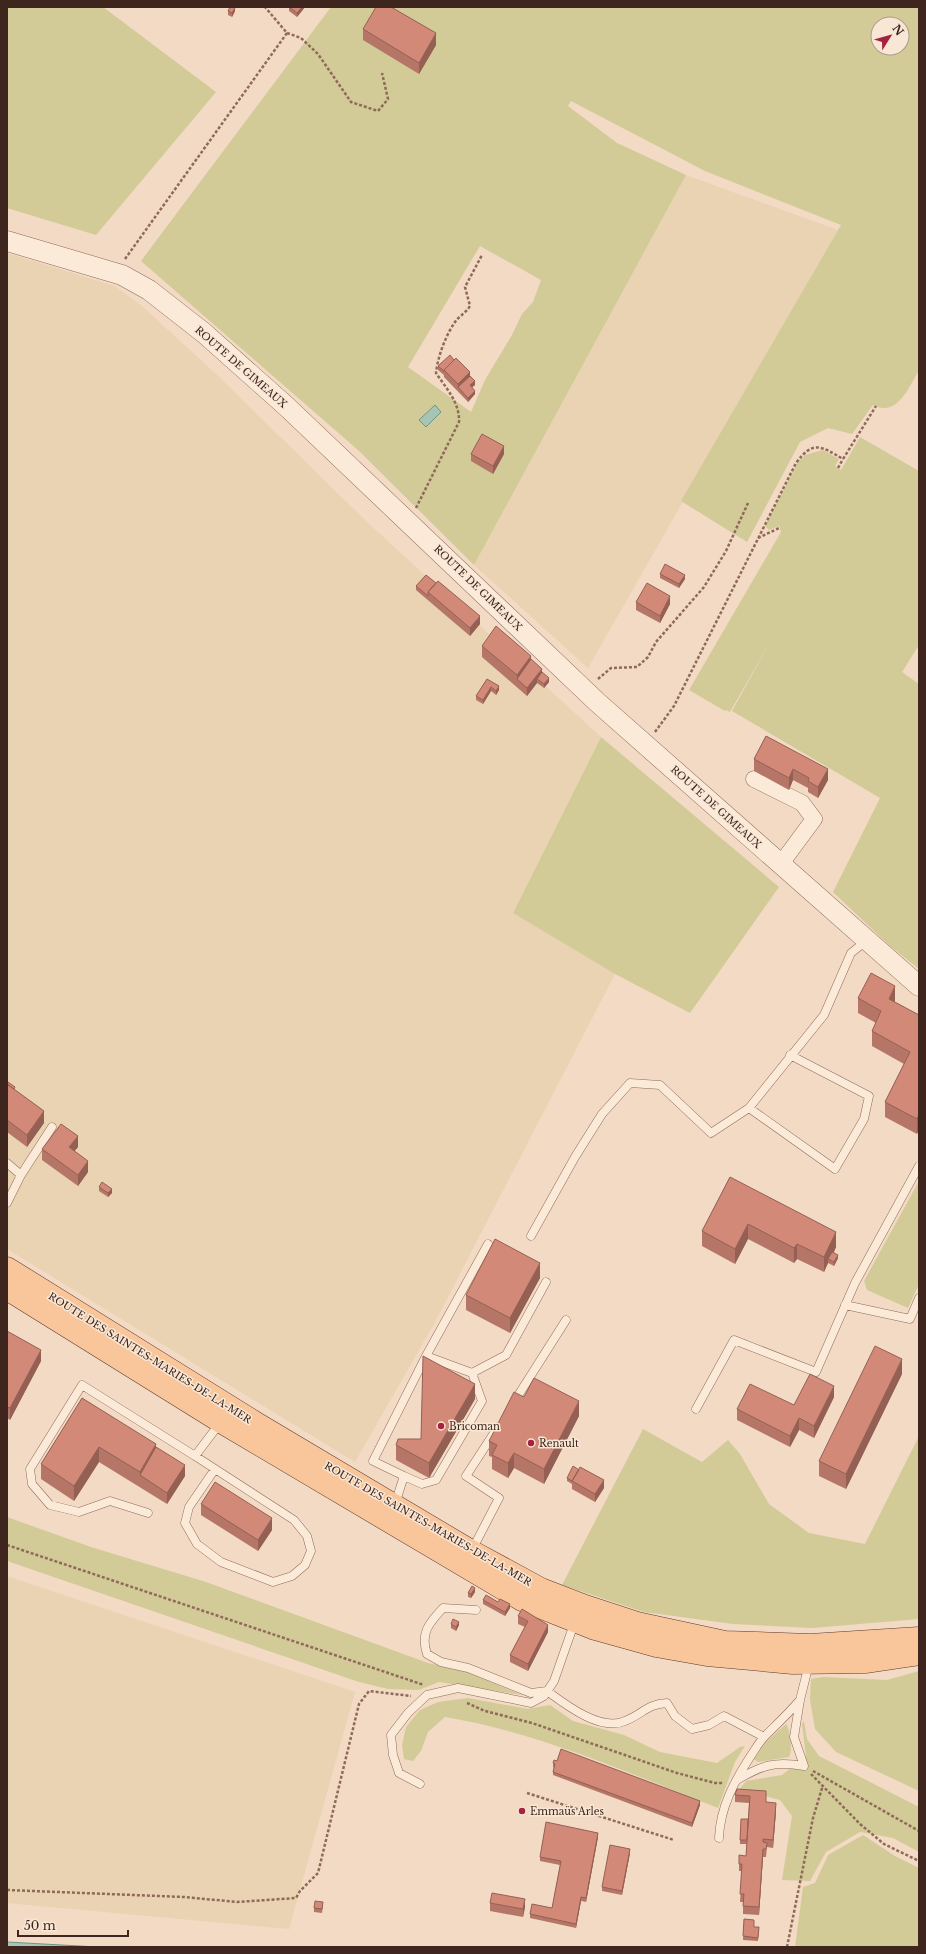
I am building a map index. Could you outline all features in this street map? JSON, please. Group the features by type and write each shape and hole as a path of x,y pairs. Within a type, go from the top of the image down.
{"main road":[{"name":"ROUTE DES SAINTES-MARIES-DE-LA-MER","path":"7,1268 78,1323 225,1414 467,1559 522,1600 578,1613 595,1629 656,1646 707,1656 809,1654 919,1638"},
{"name":"ROUTE DES SAINTES-MARIES-DE-LA-MER","path":"7,1289 78,1323"},
{"name":"ROUTE DES SAINTES-MARIES-DE-LA-MER","path":"809,1654 865,1662 919,1654"}],"street":[{"name":"ROUTE DE GIMEAUX","path":"7,241 122,275 149,290 204,333 286,406 585,690 780,865 919,986"},
{"path":"754,779 802,803 814,819 780,865"}],"lane":[{"path":"531,1236 575,1157 598,1120 630,1084 660,1085 711,1133 749,1108 790,1055 824,1015 850,954 866,941"},
{"path":"749,1108 835,1169 864,1119 869,1096 790,1055"},
{"path":"7,1203 52,1126"},
{"path":"7,1163 22,1175"},
{"path":"696,1409 734,1340 816,1372 855,1283 919,1166"},
{"path":"472,1373 482,1400 436,1480 422,1484 373,1460 426,1356 488,1244"},
{"path":"426,1356 472,1373 506,1355 546,1282"},
{"path":"845,1305 910,1319 919,1298"},
{"path":"467,1559 499,1498 466,1476 566,1320"},
{"path":"148,1513 110,1501 79,1512 50,1506 32,1484 30,1469 82,1385 195,1456 294,1520 307,1536 311,1551 305,1565 292,1576 273,1582 222,1562 197,1544 185,1523 189,1507 215,1469"},
{"path":"195,1456 225,1414"},
{"path":"391,1513 404,1476"},
{"path":"476,1610 443,1608 428,1625 423,1643 427,1654 441,1662 468,1668 531,1693 547,1692 573,1711 602,1723 624,1722 655,1704 667,1703 675,1716 692,1730 709,1725 724,1716 764,1737"},
{"path":"420,1784 400,1773 393,1755 391,1735 408,1713 425,1696 458,1688 531,1703 544,1696 554,1681 578,1613"},
{"path":"737,1780 757,1768 784,1763 804,1766 794,1737 809,1654"},
{"path":"719,1838 720,1822 728,1796 742,1769 764,1737 777,1726 800,1700"}],"path":[{"path":"265,7 287,33 301,38 318,54 351,102 378,111 388,99 382,73"},
{"path":"115,273 287,33"},
{"path":"409,522 459,422 460,412 436,373 438,358 455,322 467,311 470,306 465,287 482,255"},
{"path":"838,468 842,459 876,406"},
{"path":"646,745 674,706 757,538 796,463 810,447 824,447 842,459"},
{"path":"585,690 611,668 638,667 648,656 656,642 704,587 726,551 748,503"},
{"path":"757,538 780,528"},
{"path":"7,1545 410,1681"},
{"path":"7,1890 184,1897 237,1902 296,1898 318,1873 358,1704 369,1691 425,1696"},
{"path":"532,1723 677,1773 715,1783"},
{"path":"804,1766 860,1824 884,1844 919,1861"},
{"path":"804,1766 919,1831"},
{"path":"787,1947 813,1818 823,1786"},
{"path":"527,1793 674,1840"}],"shaded area":[{"path":"7,7 103,7 216,92 96,235 7,208"},
{"path":"331,7 919,7 919,370 901,399 889,407 881,408 873,405 852,434 828,428 800,442 747,542 681,501 841,225 705,171 571,101 568,106 617,143 686,175 474,565 358,450 141,261","holes":["480,246 541,280 533,302 522,314 512,335 485,380 471,412 408,367"]},
{"path":"686,175 838,230 588,668 474,565"},
{"path":"7,253 115,286 142,306 216,374 366,521 601,737 513,913 615,974 434,1324 355,1462 7,1249"},
{"path":"435,405 441,412 426,427 419,420"},
{"path":"860,437 919,471 919,645 902,672 919,684 919,969 890,946 833,892 880,798 732,711 773,637 730,712 725,711 689,690 781,532 779,526 769,530 765,526 798,462 805,455 823,450 839,459 835,466 841,470"},
{"path":"601,737 779,887 690,1013 615,974 513,913"},
{"path":"919,1181 919,1284 908,1308 867,1290 864,1281"},
{"path":"643,1429 702,1462 728,1440 740,1454 769,1504 809,1533 865,1544 919,1436 919,1619 812,1628 733,1624 644,1612 562,1585"},
{"path":"7,1517 91,1547 206,1582 428,1663 464,1671 522,1695 439,1682 419,1690 388,1689 359,1682 7,1561"},
{"path":"7,1576 355,1692 289,1929 7,1903"},
{"path":"919,1671 919,1791 836,1752 815,1729 810,1700 811,1679 823,1677 887,1680"},
{"path":"468,1698 528,1709 550,1705 573,1721 624,1735 660,1752 717,1763 740,1747 745,1746 735,1762 718,1808 618,1768 549,1743 480,1724 445,1717 428,1732 421,1751 413,1761 404,1759 402,1745 406,1727 420,1710 438,1702"},
{"path":"804,1721 807,1739 819,1756 919,1807 919,1852 893,1838 860,1832 826,1852 810,1881 782,1880 792,1816 780,1800 739,1790 746,1781 782,1775 806,1756 802,1724"},
{"path":"786,1724 789,1730 791,1750 789,1757 758,1762 754,1759 766,1742"},
{"path":"863,1835 895,1856 919,1868 919,1947 795,1947 803,1887 815,1883 828,1855"},
{"path":"7,1942 98,1947 7,1947"}],"building":[{"path":"230,7 235,8 232,13 228,11"},
{"path":"289,7 302,7 297,13"},
{"path":"376,7 391,7 436,33 419,63 363,29"},
{"path":"450,355 454,360 444,371 438,366"},
{"path":"456,358 470,372 458,384 444,370"},
{"path":"470,376 475,381 470,385 475,391 468,398 458,387"},
{"path":"482,434 504,446 493,466 471,454"},
{"path":"665,564 685,575 679,584 660,574"},
{"path":"426,575 436,583 428,592 428,596 416,586"},
{"path":"438,581 480,616 470,628 428,592"},
{"path":"647,583 670,596 660,616 636,602"},
{"path":"496,626 531,656 517,675 482,646"},
{"path":"531,659 542,669 527,688 517,679"},
{"path":"542,672 549,678 544,684 537,679"},
{"path":"487,679 499,686 496,691 491,687 483,700 476,696"},
{"path":"766,736 828,769 818,787 808,781 809,778 793,769 789,778 754,759"},
{"path":"871,973 895,986 889,999 919,1015 919,1114 917,1119 885,1102 910,1052 872,1031 881,1011 858,998"},
{"path":"8,1082 15,1087 14,1089 7,1084"},
{"path":"7,1084 44,1111 27,1135 7,1120"},
{"path":"61,1124 78,1136 69,1147 88,1161 78,1175 42,1149"},
{"path":"730,1177 836,1232 824,1257 797,1244 794,1248 748,1224 735,1249 702,1231"},
{"path":"102,1182 112,1189 108,1193 99,1187"},
{"path":"495,1239 540,1263 510,1318 466,1295"},
{"path":"832,1252 838,1255 834,1262 828,1259"},
{"path":"7,1331 41,1350 10,1408 7,1407"},
{"path":"875,1346 902,1359 846,1474 819,1461"},
{"name":"Bricoman","path":"423,1356 475,1384 429,1463 396,1445 398,1439 421,1439"},
{"path":"810,1374 834,1386 814,1426 799,1418 790,1436 737,1409 750,1384 794,1405"},
{"path":"534,1378 579,1401 544,1469 514,1453 508,1463 492,1455 497,1445 489,1441 514,1392 524,1397"},
{"path":"82,1398 156,1444 140,1472 99,1447 74,1486 41,1464"},
{"path":"156,1447 185,1465 167,1493 140,1475"},
{"path":"573,1466 579,1470 572,1481 567,1478"},
{"path":"580,1467 604,1480 595,1494 572,1481"},
{"path":"215,1482 272,1518 258,1540 201,1504"},
{"path":"472,1586 475,1588 471,1594 468,1593"},
{"path":"486,1595 498,1602 500,1599 510,1604 505,1612 483,1600"},
{"path":"522,1609 548,1625 528,1664 510,1655 528,1621 518,1616"},
{"path":"453,1619 459,1622 456,1627 451,1624"},
{"path":"561,1749 700,1801 692,1823 553,1772 555,1764 553,1763 554,1760 557,1761"},
{"path":"737,1789 766,1791 766,1802 776,1803 773,1840 763,1839 763,1842 767,1843 766,1849 763,1849 759,1907 743,1906 744,1894 740,1894 742,1864 739,1864 739,1855 746,1856 750,1796 735,1795"},
{"path":"741,1819 748,1819 747,1840 740,1840"},
{"path":"546,1822 598,1833 586,1898 581,1897 576,1924 530,1914 532,1904 552,1908 561,1861 540,1857"},
{"path":"610,1845 630,1849 622,1891 602,1887"},
{"path":"492,1893 525,1899 523,1909 490,1903"},
{"path":"315,1901 323,1902 322,1909 314,1908"},
{"path":"744,1919 754,1920 754,1927 759,1927 758,1938 743,1936"}],"place":[{"name":"Bricoman","path":"441,1426"},
{"name":"Renault","path":"531,1443"},
{"name":"Emmaüs Arles","path":"522,1811"}]}
